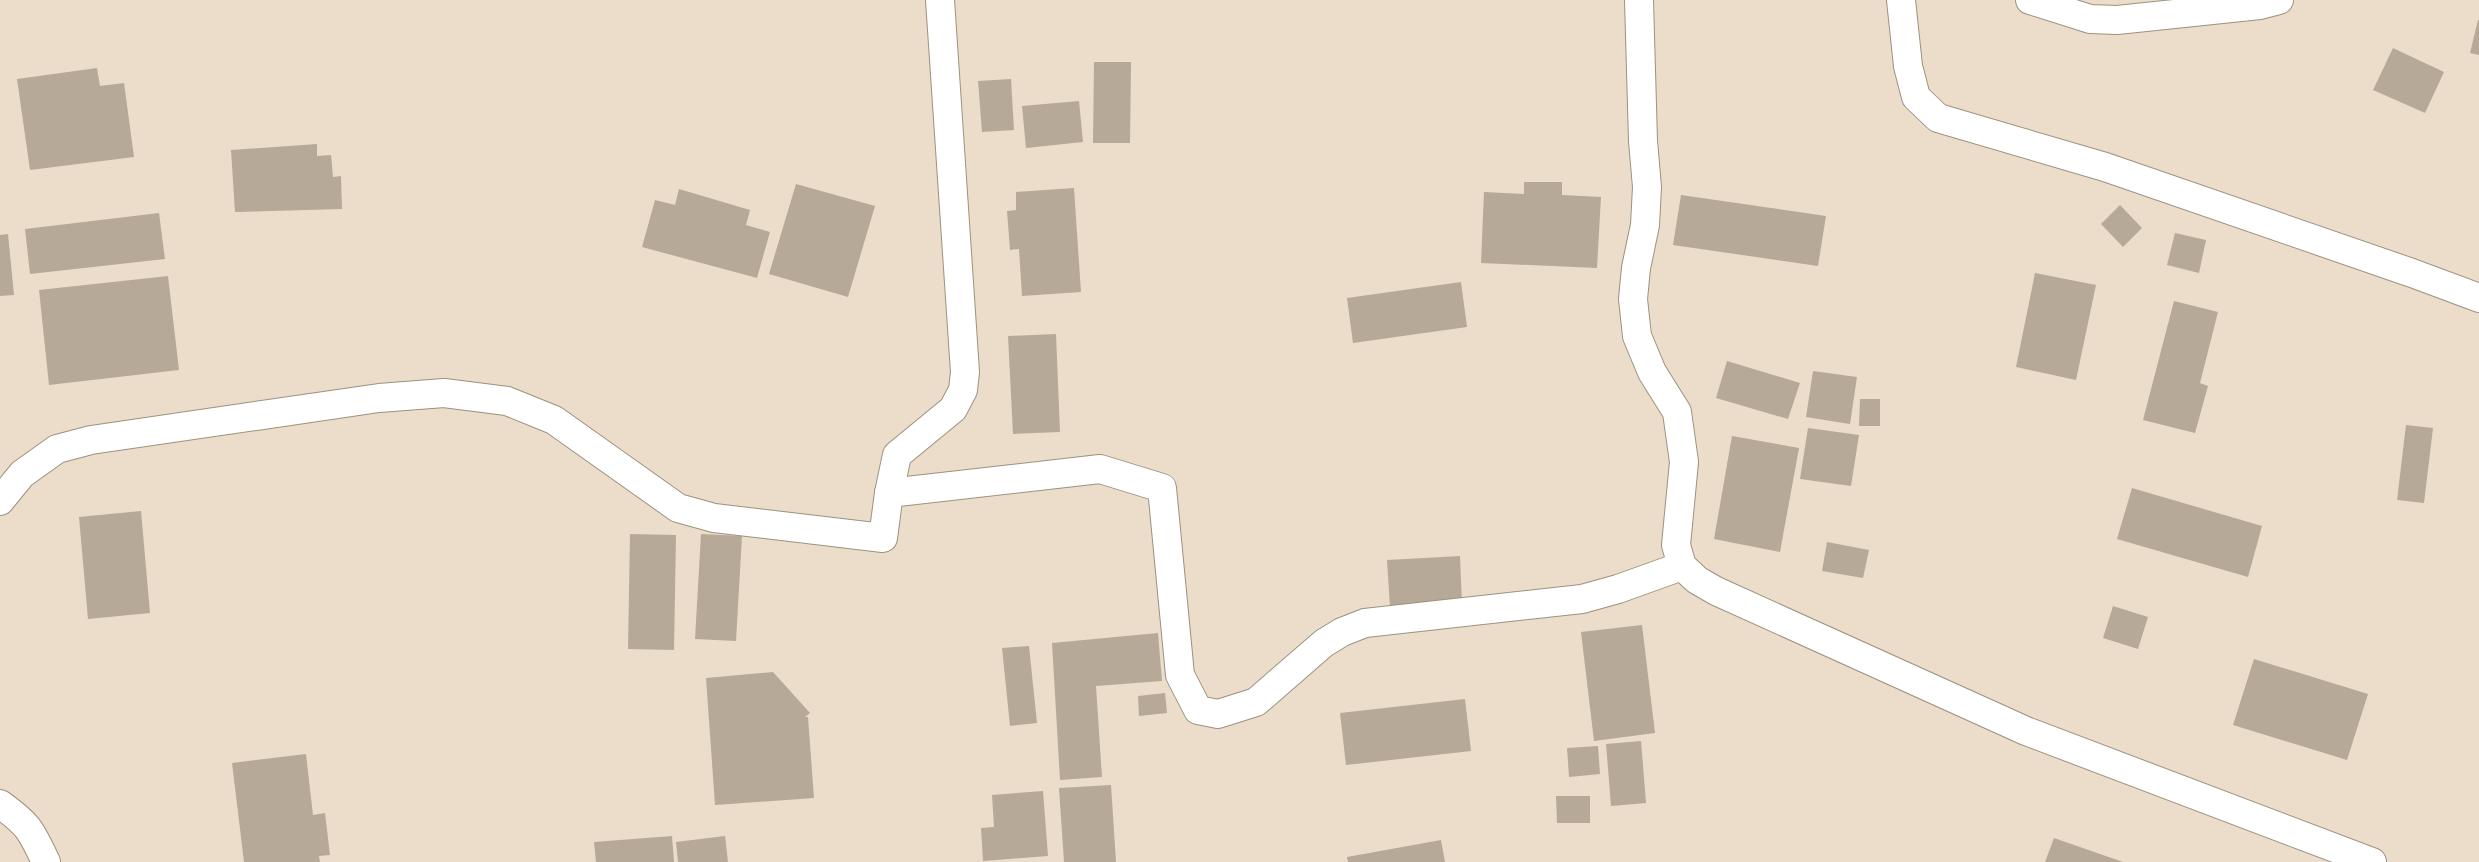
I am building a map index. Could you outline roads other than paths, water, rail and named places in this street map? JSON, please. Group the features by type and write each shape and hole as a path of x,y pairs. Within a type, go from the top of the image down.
{"street":[{"path":"0,501 22,474 57,449 91,440 379,398 444,393 507,401 554,420 678,508 714,518 883,538 889,493 897,455 953,409 963,390 966,372 940,0"},
{"path":"1639,0 1643,141 1647,187 1645,225 1636,268 1633,299 1637,336 1652,372 1677,412 1684,462 1676,545 1682,566 1697,580 1716,591 2026,732 2372,862"},
{"path":"1901,0 1908,66 1916,97 1938,118 2114,170 2479,298"},
{"path":"2030,0 2090,19 2117,20 2260,5 2279,0"},
{"path":"889,493 1100,469 1162,488 1180,675 1198,710 1218,714 1256,702 1324,643 1342,632 1365,624 1582,599 1618,589 1682,566"},
{"path":"0,804 24,822 32,832 46,862"}]}
